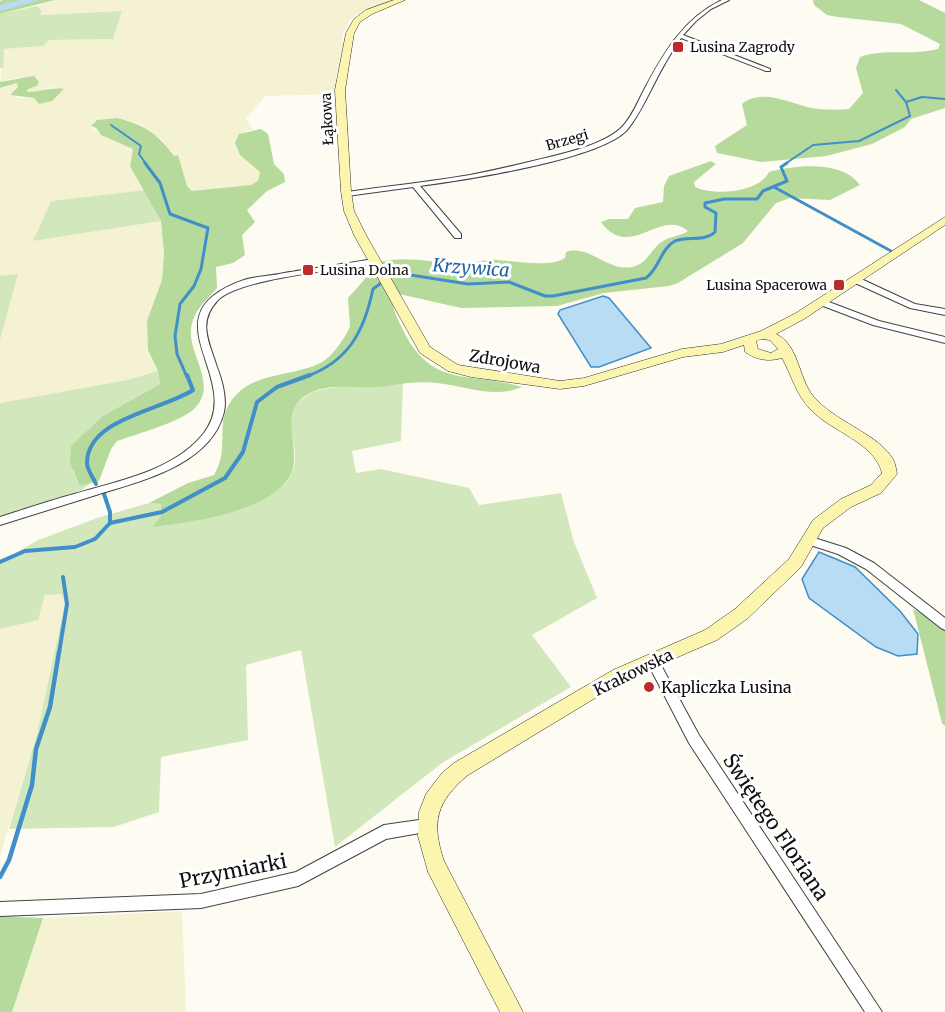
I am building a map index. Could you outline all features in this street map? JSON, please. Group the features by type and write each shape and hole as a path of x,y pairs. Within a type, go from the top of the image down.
{"street":[{"name":"Łąkowa","path":"374,261 351,218 347,194 340,90 350,33 357,21 369,12 400,0"},
{"name":"Brzegi","path":"347,194 416,186 517,168 586,150 610,140 624,129 633,117 680,36 693,19 721,1"},
{"path":"680,36 768,70"},
{"path":"416,186 458,236"},
{"path":"752,346 764,335 788,323 942,226"},
{"path":"0,521 140,477 170,465 198,445 218,417 221,398 199,324 202,311 212,299 228,288 247,282 374,261"},
{"name":"Zdrojowa","path":"374,261 391,286 425,350 436,360 471,373 544,384 572,384 682,353 752,346 768,357"},
{"path":"856,280 913,306 945,312"},
{"path":"822,302 876,322 945,340"},
{"path":"768,357 777,356 782,347 788,323"},
{"path":"764,335 782,347"},
{"name":"Krakowska","path":"512,1012 435,865 428,846 426,826 433,799 441,787 461,769 600,686 652,660 711,635 741,614 795,563 818,524 830,512 876,489 890,474 886,460 880,453 826,419 807,399 782,347"},
{"name":"Krakowska","path":"768,357 794,376"},
{"path":"808,540 842,551 870,566 945,624"},
{"name":"Świętego Floriana","path":"652,660 694,739 874,1012"},
{"name":"Przymiarki","path":"0,909 201,901 298,879 384,832 426,826"}],"shaded area":[{"path":"55,0 397,0 356,14 349,21 342,36 343,45 336,76 336,94 265,96 246,119 253,130 245,131 240,155 260,172 258,181 251,185 192,191 187,186 178,155 174,156 162,140 141,124 117,118 97,120 91,126 101,135 133,149 130,166 145,190 51,201 33,241 161,221 164,254 162,280 147,321 148,350 158,371 127,380 0,403 0,340 18,274 0,276 0,89 17,83 19,87 10,95 20,98 34,98 64,90 50,87 40,92 27,92 28,89 19,77 0,82 4,49 42,46 49,40 113,39 122,11 40,15 42,11 37,6"},
{"path":"60,593 65,603 37,734 0,856 0,629 37,620 45,595"},
{"path":"182,911 186,1012 12,1012 43,918"}],"green space":[{"path":"55,0 0,14 0,1"},
{"path":"813,0 919,0 945,13 945,108 911,119 905,127 872,144 826,156 761,162 717,153 715,146 747,125 742,104 750,99 767,97 811,108 849,109 863,93 856,68 860,57 879,53 928,51 938,49 940,44 901,24 827,15 814,5"},
{"path":"37,6 42,11 40,15 122,11 113,39 49,40 43,46 4,49 3,68 0,68 0,14"},
{"path":"34,76 39,82 27,92 64,89 52,101 39,104 34,98 10,95 18,87 17,83 0,88 0,82"},
{"path":"117,118 150,131 174,156 178,155 187,186 192,191 251,185 258,181 260,172 240,155 235,143 239,134 261,129 268,134 274,164 284,174 285,182 267,191 247,210 255,222 242,235 245,255 233,263 216,267 217,288 194,317 191,339 203,380 204,390 201,400 194,409 179,418 117,441 111,449 99,481 80,486 70,463 71,446 103,416 160,384 158,371 148,350 147,321 162,280 164,254 161,221 130,166 133,149 101,135 96,128 91,126 97,120"},
{"path":"711,161 716,164 694,182 695,187 713,191 735,191 756,184 769,172 805,166 842,171 860,185 830,200 790,198 776,203 743,243 678,283 669,286 604,293 557,306 461,308 399,294 392,299 396,315 414,349 426,362 453,375 522,387 490,392 418,382 378,387 328,388 310,393 299,401 293,411 291,422 293,469 288,479 277,491 245,508 226,514 153,527 161,515 161,504 149,503 188,483 214,475 222,454 225,415 236,395 245,387 256,382 305,369 325,360 343,340 350,327 348,298 380,262 401,259 454,263 493,260 551,263 565,258 566,252 574,251 583,252 615,266 632,267 646,259 663,241 688,231 677,225 667,225 634,236 623,237 612,233 601,222 609,219 628,219 635,208 663,202 664,186 669,176"},
{"path":"145,190 161,221 33,241 51,201"},
{"path":"18,274 0,340 0,276"},
{"path":"158,371 160,384 103,416 73,471 80,486 91,483 82,490 0,516 0,403 127,380"},
{"path":"403,382 401,441 352,451 356,473 381,469 469,488 479,505 561,493 574,542 597,598 532,635 571,687 442,763 335,847 301,650 246,665 248,740 161,757 159,812 114,827 9,829 37,734 65,603 61,594 45,595 38,620 0,629 0,562 38,540 100,517 149,503 161,504 161,515 154,526 212,517 255,503 273,494 287,481 294,466 292,413 304,397 313,392 337,387"},
{"path":"913,609 945,624 945,726 942,723"},
{"path":"0,916 43,918 12,1012 0,1012"}],"water":[{"path":"603,296 609,298 651,348 599,367 591,367 558,314 560,310"},
{"path":"819,552 855,567 900,611 918,634 917,654 898,656 876,647 809,598 802,579"}],"waterway":[{"path":"0,8 34,0"},
{"path":"896,90 906,102"},
{"name":"Krzywica","path":"906,102 922,97 945,99"},
{"name":"Krzywica","path":"785,164 813,145 859,141 910,116 906,102"},
{"path":"111,125 141,146 139,154 146,164"},
{"path":"145,163 160,183 170,214 208,228 201,269 194,286 180,304 175,336 177,354 187,377"},
{"name":"Krzywica","path":"310,375 332,363 352,344 365,319 373,289 392,275 404,274 468,284 509,282 545,296 646,278 670,244 680,239 706,237 715,232 716,213 705,207 705,203 724,199 757,199 763,191 787,181 781,167 787,163"},
{"path":"774,187 891,251"},
{"path":"96,484 87,463 90,448 99,435 129,417 193,390 187,375"},
{"name":"Krzywica","path":"110,523 162,512 225,478 243,452 257,402 277,387 310,375"},
{"name":"Krzywica","path":"305,377 310,375"},
{"path":"104,494 110,512 110,523"},
{"name":"Krzywica","path":"0,562 25,551 75,547 95,539 110,523"},
{"path":"59,653 67,604 63,577"},
{"path":"0,877 9,860 32,785 36,749 50,707 59,652"}],"place":[{"name":"Lusina Zagrody","path":"678,47"},
{"name":"Lusina Dolna","path":"308,270"},
{"name":"Lusina Spacerowa","path":"839,285"},
{"name":"Kapliczka Lusina","path":"649,687"}]}
